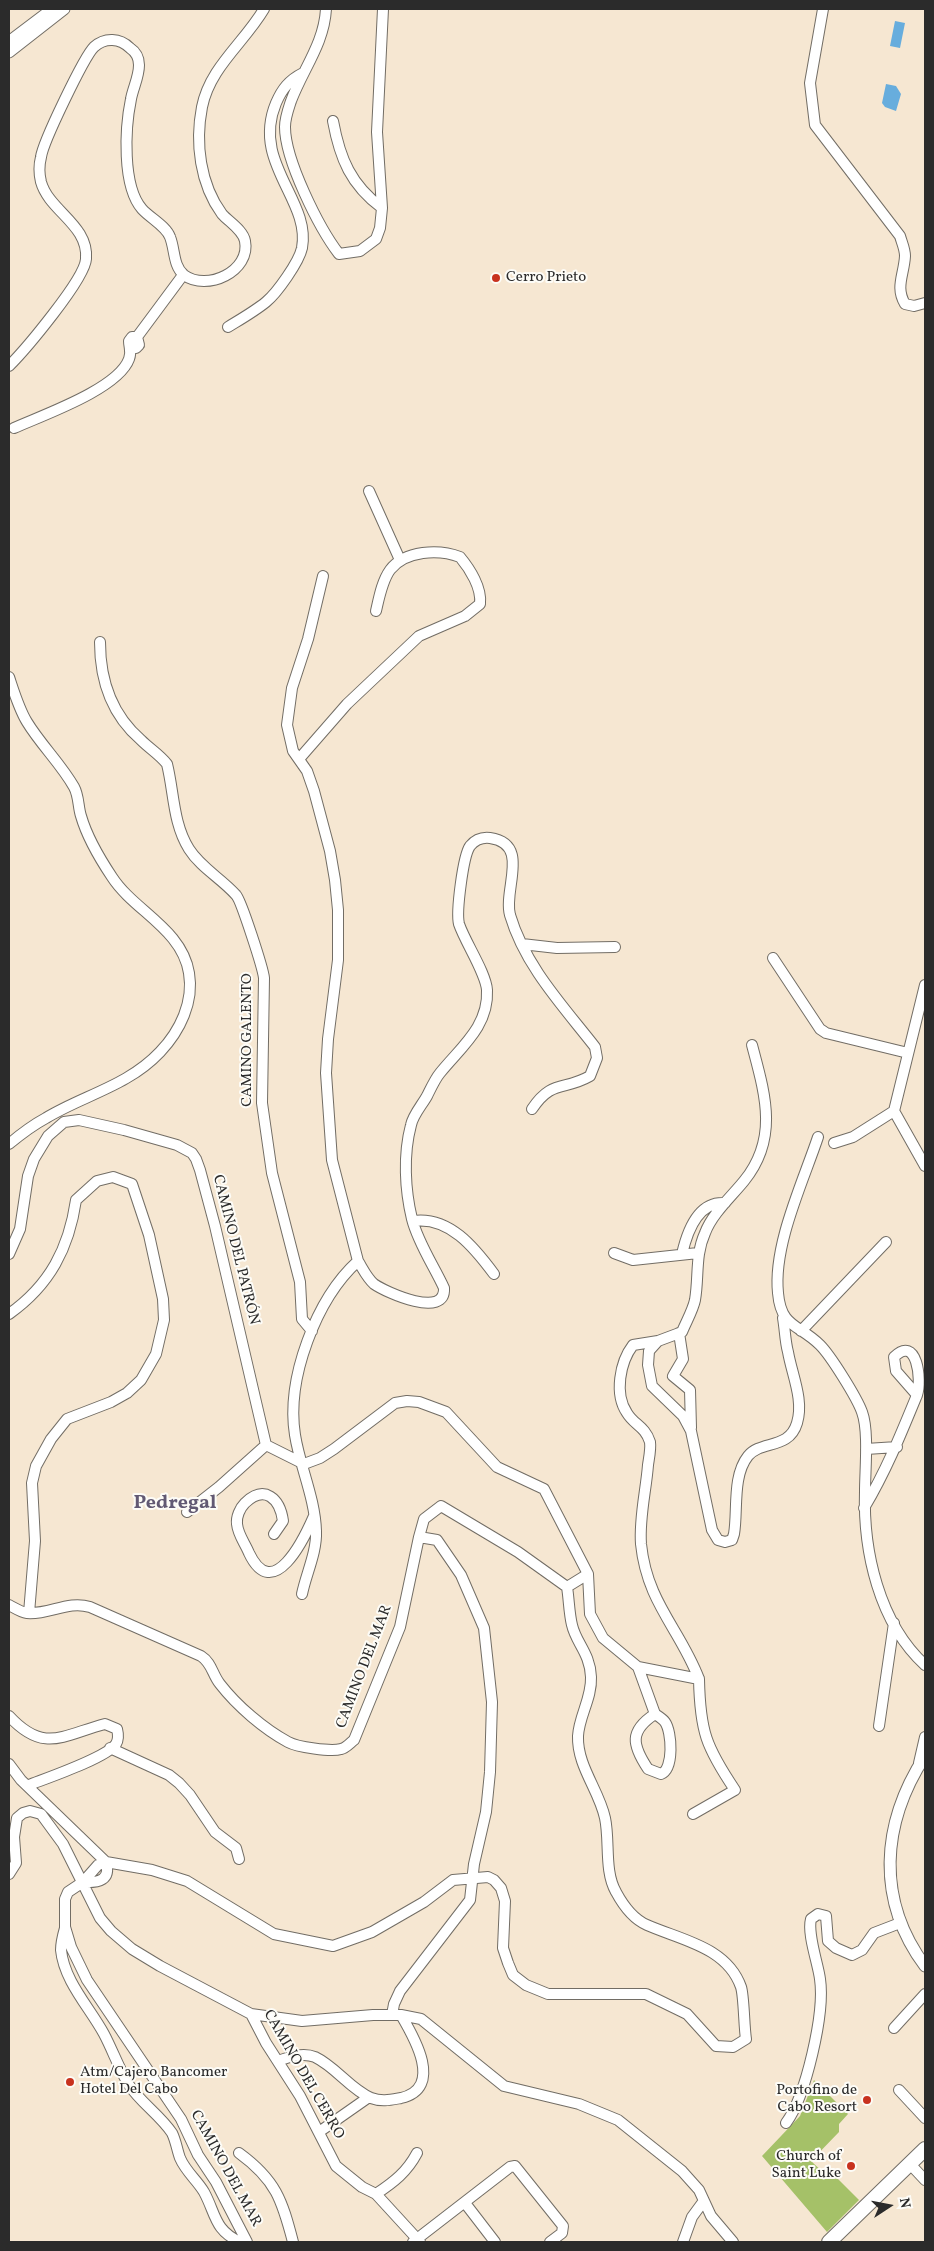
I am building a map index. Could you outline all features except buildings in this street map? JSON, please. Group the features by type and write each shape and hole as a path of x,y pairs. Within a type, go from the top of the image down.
{"main road":[{"path":"829,2242 925,2149"}],"street":[{"path":"9,42 53,9"},
{"path":"9,52 64,9"},
{"path":"9,366 42,327 85,265 86,251 82,236 42,184 40,171 41,155 84,61 96,45 115,39 122,41 136,52 139,62 139,73 131,98 127,132 128,167 137,203 170,235 176,264 183,274 204,281 223,278 240,263 246,249 244,237 220,211 208,192 204,179 202,168 201,109 207,88 215,72 264,9"},
{"path":"326,9 322,37 303,73 286,118 289,153 337,257 360,251 376,239 380,228 382,208 377,132 383,9"},
{"path":"823,9 810,84 815,125 900,236 905,257 899,282 900,292 905,304 914,306 925,303"},
{"path":"228,327 266,302 300,255 303,235 301,224 276,165 271,146 269,123 283,88 303,73"},
{"path":"333,121 337,146 350,174 363,193 382,208"},
{"path":"14,428 95,392 123,369 128,360 131,347 136,348 139,345 137,338 183,274"},
{"path":"369,491 400,560"},
{"path":"299,759 347,704 419,636 465,616 480,604 481,598 472,573 460,557 436,551 400,560 388,574 376,610"},
{"path":"323,576 308,639 292,688 288,710 290,743 307,771 314,791 330,851 335,880 338,910 338,960 328,1039 326,1073 332,1160 358,1262 374,1284 423,1303 442,1299 444,1288 412,1221 406,1175 411,1124 439,1074 480,1026 486,1006 487,988 459,923 459,896 469,847 478,839 490,838 503,843 512,853 514,862 510,879 508,908 522,944 544,982 595,1047 597,1058 590,1076 552,1088 541,1096 532,1109"},
{"name":"CAMINO GALENTO","path":"100,642 100,658 106,686 113,706 140,740 161,756 167,764 179,828 184,839 194,856 239,899 261,960 264,978 262,1103 272,1174 300,1282 302,1319 312,1331"},
{"path":"9,677 26,721 75,790 84,824 112,876 126,894 164,928 177,944 189,972 189,999 184,1014 178,1028 160,1052 136,1073 97,1095 47,1117 9,1144"},
{"path":"522,944 556,948 615,947"},
{"path":"773,958 820,1029 826,1033 908,1053"},
{"path":"925,985 894,1111 925,1166"},
{"path":"693,1814 735,1790 717,1764 704,1736 699,1707 699,1679 690,1657 654,1598 645,1570 641,1543 650,1443 643,1427 627,1413 620,1383 626,1354 633,1345 658,1341 682,1332 695,1301 698,1253 704,1233 725,1203 751,1172 765,1145 763,1084 752,1044"},
{"path":"9,1254 20,1229 28,1176 34,1159 48,1136 64,1122 70,1106"},
{"path":"834,1143 853,1137 894,1111"},
{"name":"CAMINO DEL PATRÓN","path":"64,1122 79,1120 124,1130 177,1145 196,1159 215,1226 266,1445"},
{"path":"678,1333 683,1359 673,1376 690,1390 692,1431 712,1530 718,1540 725,1542 732,1540 734,1534 740,1476 747,1456 754,1451 776,1444 791,1435 797,1424 798,1396 787,1351 777,1291 780,1250 818,1137"},
{"path":"9,1314 26,1301 45,1280 60,1257 72,1227 76,1200 97,1181 113,1177 132,1184 140,1201 163,1299 164,1320 156,1354 141,1380 127,1393 111,1402 67,1419 51,1439 36,1466 32,1483 35,1540 29,1613 9,1605"},
{"path":"682,1254 688,1229 706,1208 716,1202 725,1203"},
{"path":"412,1221 426,1219 442,1223 477,1252 494,1274"},
{"path":"801,1331 886,1242"},
{"path":"614,1253 633,1260 698,1253"},
{"path":"302,1594 314,1548 315,1512 304,1464 296,1441 293,1406 297,1378 312,1331 335,1286 358,1262"},
{"path":"783,1318 820,1345 845,1381 862,1412 866,1449 864,1509 875,1580 894,1623 925,1665"},
{"path":"658,1341 649,1351 648,1365 652,1386 683,1416 692,1431"},
{"path":"864,1509 887,1469 917,1395"},
{"path":"187,1512 219,1487 266,1445 304,1464 320,1458 334,1449 395,1403 406,1400 419,1402 446,1412 497,1467 544,1489 588,1574 590,1614 603,1638 638,1668 655,1714 665,1721 669,1731 670,1766 666,1772 661,1774 648,1769 635,1742 636,1731 655,1714"},
{"path":"866,1449 897,1447"},
{"path":"274,1534 283,1521 278,1502 272,1496 253,1497 244,1504 238,1513 237,1523 239,1534 256,1565 264,1571 275,1570 285,1566 293,1558 315,1512"},
{"name":"CAMINO DEL MAR","path":"29,1613 81,1604 209,1661 219,1682 229,1695 260,1722 290,1743 326,1750 343,1749 354,1740 400,1627 424,1519 441,1506 518,1552 567,1587"},
{"path":"278,2061 293,2056 314,2057 369,2097 387,2101 406,2097 417,2090 423,2077 423,2061 419,2045 396,2015 394,2004 400,1990 470,1900 471,1879 486,1812 490,1772 492,1702 484,1628 461,1575 437,1540 419,1537"},
{"path":"9,1764 106,1862 152,1870 187,1881 274,1934 333,1946 372,1932 424,1902 453,1880 488,1877 494,1880 501,1888 505,1901 506,1920 503,1948 513,1975 526,1985 548,1994 646,1994 687,2014 716,2046 733,2047 746,2039 742,1989 735,1972 716,1954 667,1931 646,1924 630,1913 615,1891 607,1848 605,1817 578,1749 578,1734 590,1695 591,1678 588,1658 572,1626 567,1587 588,1574"},
{"path":"879,1726 894,1623"},
{"path":"638,1668 699,1679"},
{"path":"9,1716 18,1726 35,1737 46,1740 66,1738 105,1724 111,1724 116,1729 118,1736 116,1744 110,1748 81,1764 29,1785"},
{"path":"925,1737 917,1768 900,1814 890,1863 891,1890 900,1923 915,1952 925,1966"},
{"path":"110,1748 169,1775 179,1783 190,1795 215,1832 236,1848 239,1859"},
{"path":"917,1768 925,1756"},
{"name":"CAMINO DEL CERRO","path":"9,1874 16,1863 14,1837 17,1818 23,1813 30,1811 41,1814 83,1882 100,1918 111,1931 132,1949 160,1966 252,2014 300,2096 336,2166 362,2187 376,2194 416,2241"},
{"name":"CAMINO DEL MAR","path":"106,1862 93,1869 83,1882 68,1892 65,1899 65,1927 87,1980 181,2119 198,2155 216,2182 247,2242"},
{"path":"786,2123 796,2110 802,2093 820,2012 821,1980 810,1931 811,1919 818,1914 826,1916 828,1941 836,1948 852,1955 862,1950 874,1933 900,1923"},
{"path":"65,1927 61,1949 64,1961 78,1993 98,2023 130,2086 155,2112 174,2136 180,2158 186,2170 205,2192 215,2220 224,2231 240,2242"},
{"path":"894,2028 925,1994"},
{"path":"252,2014 302,2021 396,2015 421,2019 504,2086 580,2104 618,2120 676,2165 699,2190 710,2216 733,2242"},
{"path":"899,2090 925,2118"},
{"path":"319,2132 369,2097"},
{"path":"376,2194 402,2176 410,2167 417,2152"},
{"path":"240,2154 261,2169 274,2186 286,2213 293,2242"},
{"path":"910,2164 925,2180"},
{"path":"416,2241 510,2167 515,2166 563,2226 562,2233 550,2242"},
{"path":"683,2242 692,2218 703,2202"},
{"path":"464,2203 494,2242"}],"green space":[{"path":"814,2080 848,2114 839,2124 839,2132 811,2161 825,2174 829,2170 859,2200 827,2232 762,2156 800,2116"}],"water":[{"path":"895,21 905,23 900,48 890,46"},
{"path":"886,84 896,86 901,94 896,111 885,107 882,103"}],"place":[{"name":"Cerro Prieto","path":"496,278"},
{"name":"Atm/Cajero Bancomer Hotel Del Cabo","path":"70,2082"},
{"name":"Portofino de Cabo Resort","path":"867,2100"},
{"name":"Church of Saint Luke","path":"851,2166"}],"district":[{"name":"Pedregal","path":"175,1504"}]}
